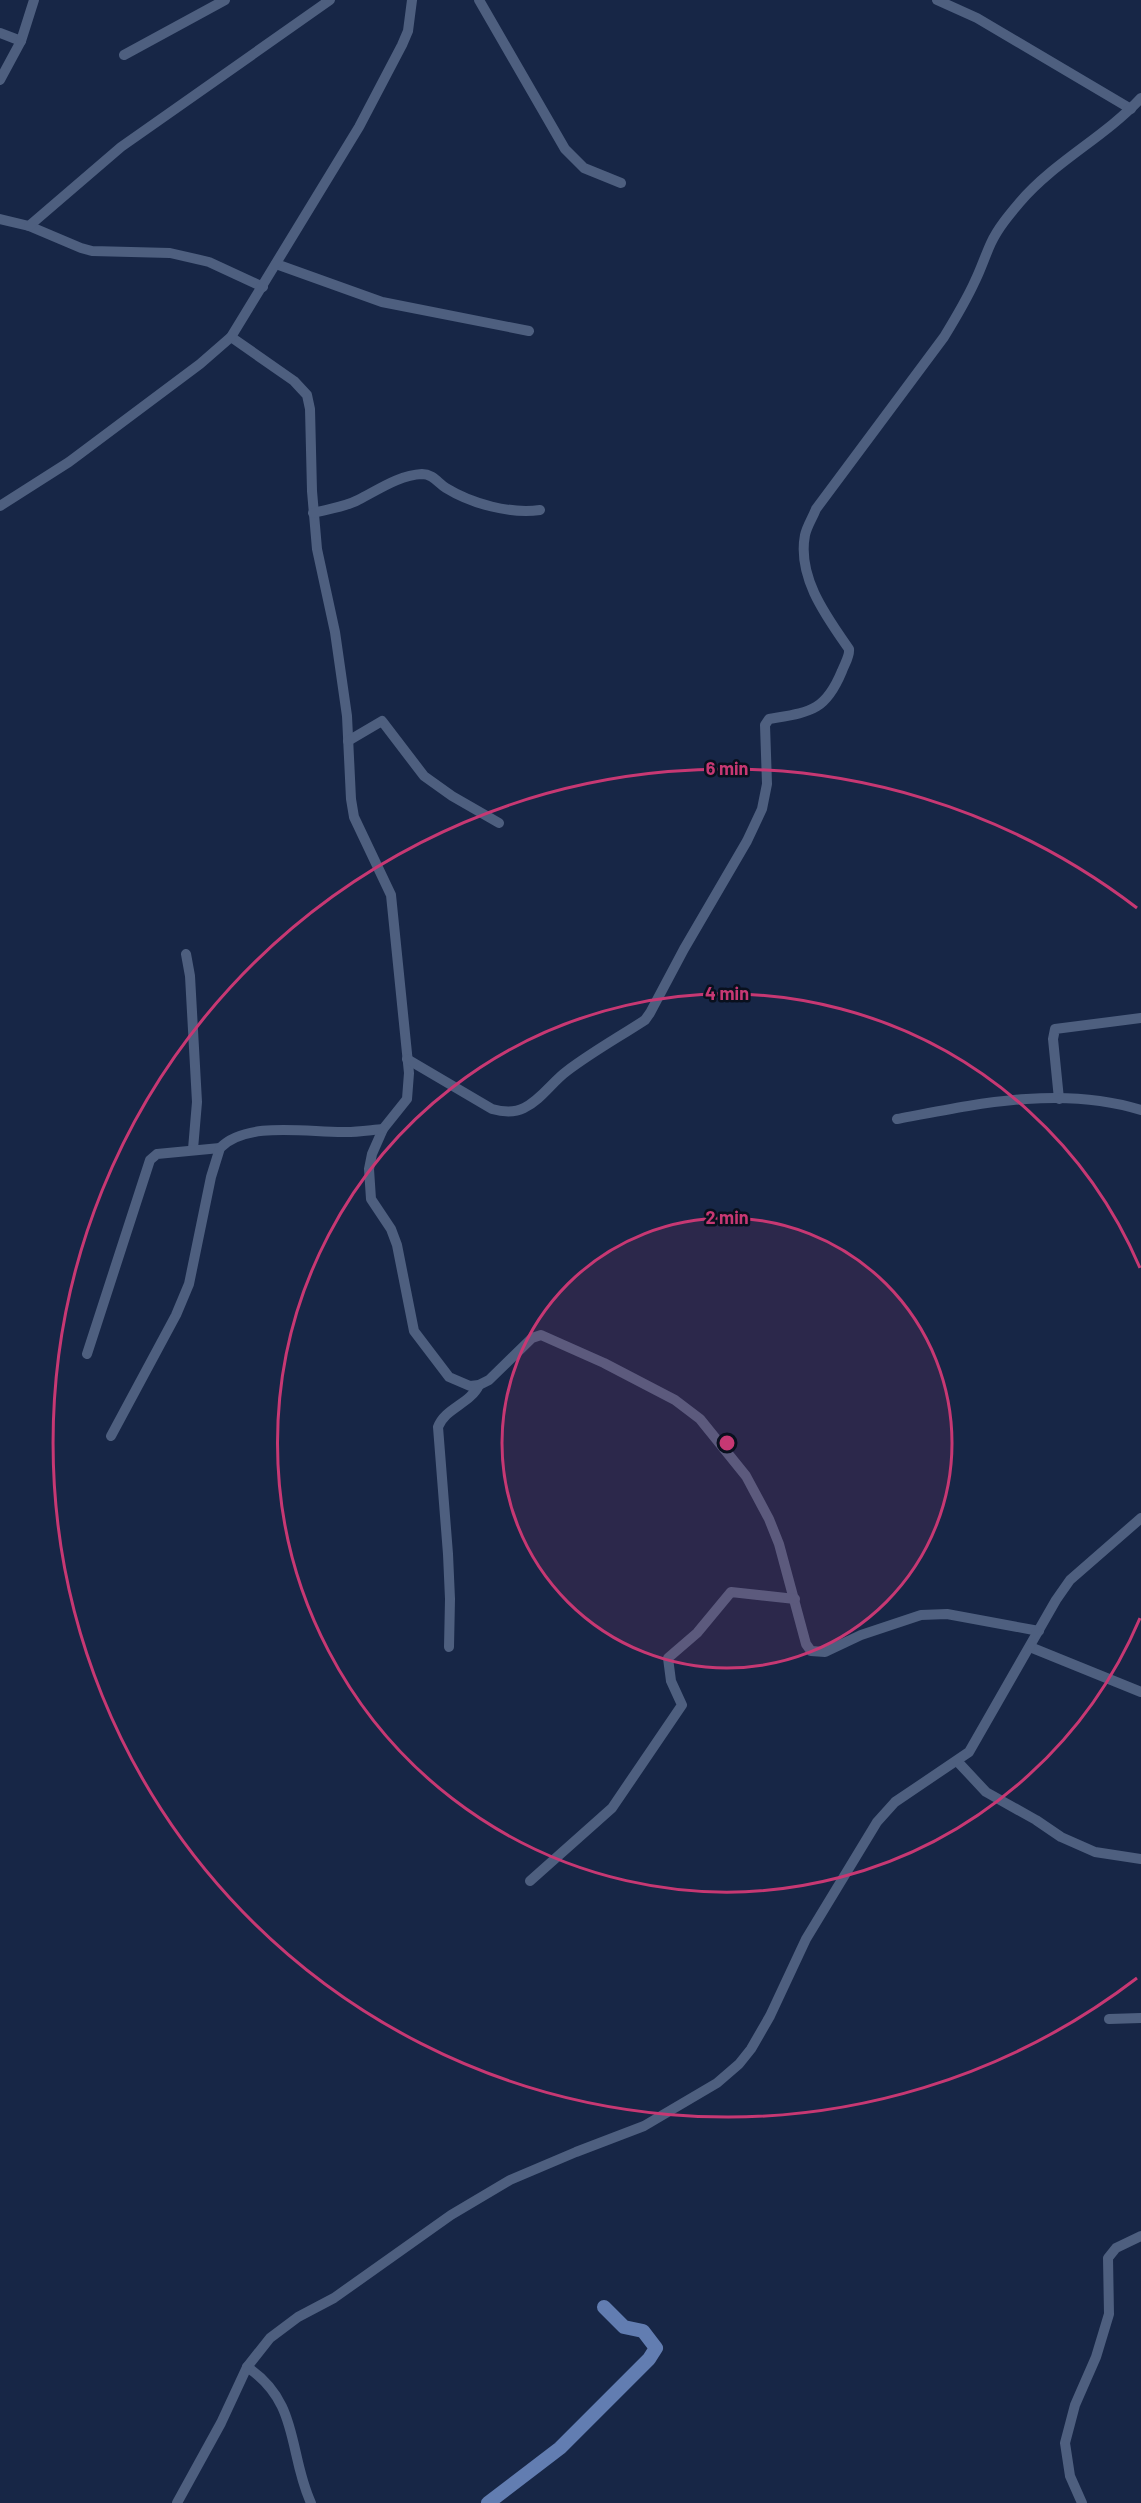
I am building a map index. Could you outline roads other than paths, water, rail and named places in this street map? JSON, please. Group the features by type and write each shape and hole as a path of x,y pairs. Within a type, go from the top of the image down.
{"street":[{"path":"0,80 21,41 34,0"},
{"path":"124,55 225,0"},
{"path":"29,226 121,147 330,0"},
{"path":"0,506 69,462 200,364 231,337 359,127 408,31 412,0"},
{"path":"479,0 565,149 584,168 621,183"},
{"path":"937,0 977,18 1131,109"},
{"path":"0,33 21,41"},
{"path":"407,1059 492,1109 505,1112 520,1110 534,1102 564,1073 596,1049 645,1020 747,841 762,809 767,784 765,724 769,719 810,712 824,702 838,682 850,654 822,609 811,587 807,572 804,552 805,533 816,510 949,330 976,280 991,242 1004,222 1022,200 1131,109 1141,98"},
{"path":"0,219 29,226 92,251 170,253 208,262 263,287"},
{"path":"276,264 382,302 529,331"},
{"path":"231,337 294,381 307,396 310,409 317,549 334,632 347,716 354,817 391,895 409,1073 407,1099 383,1129 372,1154 369,1169 371,1199 391,1229 397,1245 414,1331 450,1377 470,1386 489,1380 532,1338 541,1335 604,1363 675,1400 700,1419 746,1476 776,1536 806,1644 811,1651 825,1652 861,1635 921,1615 947,1614 1039,1632"},
{"path":"314,513 357,501 405,477 424,474 432,476 459,494 492,506 524,513 540,510"},
{"path":"348,741 382,721 424,776 452,796 499,823"},
{"path":"186,954 190,976 197,1102 193,1149"},
{"path":"1059,1099 1053,1038 1055,1029 1141,1018"},
{"path":"897,1119 974,1105 1026,1099 1107,1102 1141,1110"},
{"path":"87,1354 150,1160 157,1154 220,1148 242,1134 271,1130 347,1132 383,1129"},
{"path":"111,1436 152,1361 189,1284 211,1177 220,1148"},
{"path":"449,1647 448,1554 438,1427 443,1417 474,1396 479,1385"},
{"path":"177,2503 221,2423 247,2367 270,2338 298,2317 334,2298 451,2215 510,2180 644,2126 717,2083 752,2049 806,1940 877,1822 895,1802 969,1752 1070,1580 1141,1518"},
{"path":"530,1881 612,1808 682,1705 671,1681 668,1658 697,1633 731,1592 795,1599"},
{"path":"1030,1647 1141,1692"},
{"path":"957,1761 986,1792 1036,1820 1061,1838 1095,1852 1141,1859"},
{"path":"1109,2019 1141,2018"},
{"path":"1082,2503 1070,2476 1065,2443 1075,2405 1096,2357 1109,2314 1108,2258 1116,2248 1141,2236"},
{"path":"488,2503 560,2448 649,2359 656,2348 643,2331 624,2327 604,2307"},
{"path":"247,2367 268,2384 280,2403 297,2450 302,2482 311,2503"}]}
